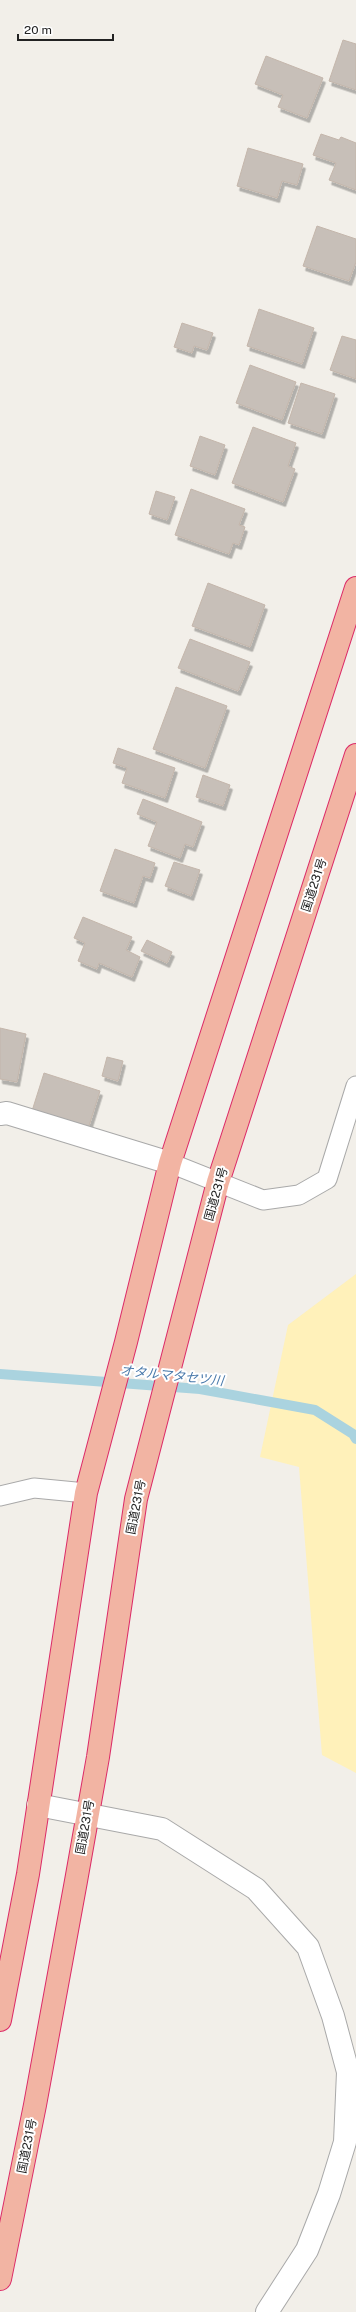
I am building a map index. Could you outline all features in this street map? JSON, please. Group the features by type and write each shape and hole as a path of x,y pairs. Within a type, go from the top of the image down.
{"highway":[{"path":"0,2020 28,1874 86,1493 126,1342 170,1163 356,588"},
{"name":"国道231号","path":"0,2279 35,2105 88,1814 136,1499 218,1182 356,756"}],"street":[{"path":"0,1114 7,1113 170,1163"},
{"path":"38,1805 162,1829 256,1889 308,1947 333,2016 348,2072 345,2142 329,2194 307,2250 267,2312"}],"lane":[{"path":"170,1163 263,1200 299,1195 327,1179 356,1086"},
{"path":"0,1496 34,1488 86,1493"}],"sand":[{"path":"356,1274 356,1773 322,1755 299,1467 260,1457 288,1325"}],"building":[{"path":"343,40 356,44 356,90 329,81"},
{"path":"266,56 323,78 307,118 278,107 283,95 255,84"},
{"path":"321,134 339,140 341,137 356,143 356,190 329,180 336,163 313,155"},
{"path":"248,148 303,164 297,185 282,181 277,198 237,186"},
{"path":"317,226 356,239 356,262 349,281 303,266"},
{"path":"259,309 314,328 302,364 247,346"},
{"path":"182,323 213,333 207,350 194,346 192,353 174,347"},
{"path":"342,336 356,340 356,379 330,370"},
{"path":"250,365 296,382 282,420 236,403"},
{"path":"301,383 335,394 322,434 288,423"},
{"path":"253,427 296,443 288,466 295,469 283,502 232,483"},
{"path":"200,436 225,445 215,475 190,466"},
{"path":"191,489 245,509 239,525 245,527 239,545 233,543 229,554 175,535"},
{"path":"156,491 175,497 167,520 149,514"},
{"path":"208,583 265,605 250,647 192,626"},
{"path":"190,639 250,662 238,691 178,668"},
{"path":"176,687 227,706 205,768 153,749"},
{"path":"118,748 175,768 165,798 122,783 127,768 113,763"},
{"path":"203,775 230,785 223,806 196,797"},
{"path":"143,799 202,822 193,847 185,844 180,858 148,846 157,822 137,814"},
{"path":"115,849 155,863 150,878 143,876 134,903 100,891"},
{"path":"174,862 200,870 191,896 165,886"},
{"path":"83,917 132,937 126,950 140,957 132,977 99,963 97,969 78,961 85,943 74,938"},
{"path":"147,940 172,952 167,963 141,951"},
{"path":"0,1028 26,1034 17,1082 0,1079"},
{"path":"107,1057 123,1061 118,1081 102,1076"},
{"path":"44,1073 100,1091 88,1129 32,1111"}],"waterway":[{"name":"オタルマタセツ川","path":"0,1374 200,1389 315,1410 353,1434 356,1439"}]}
